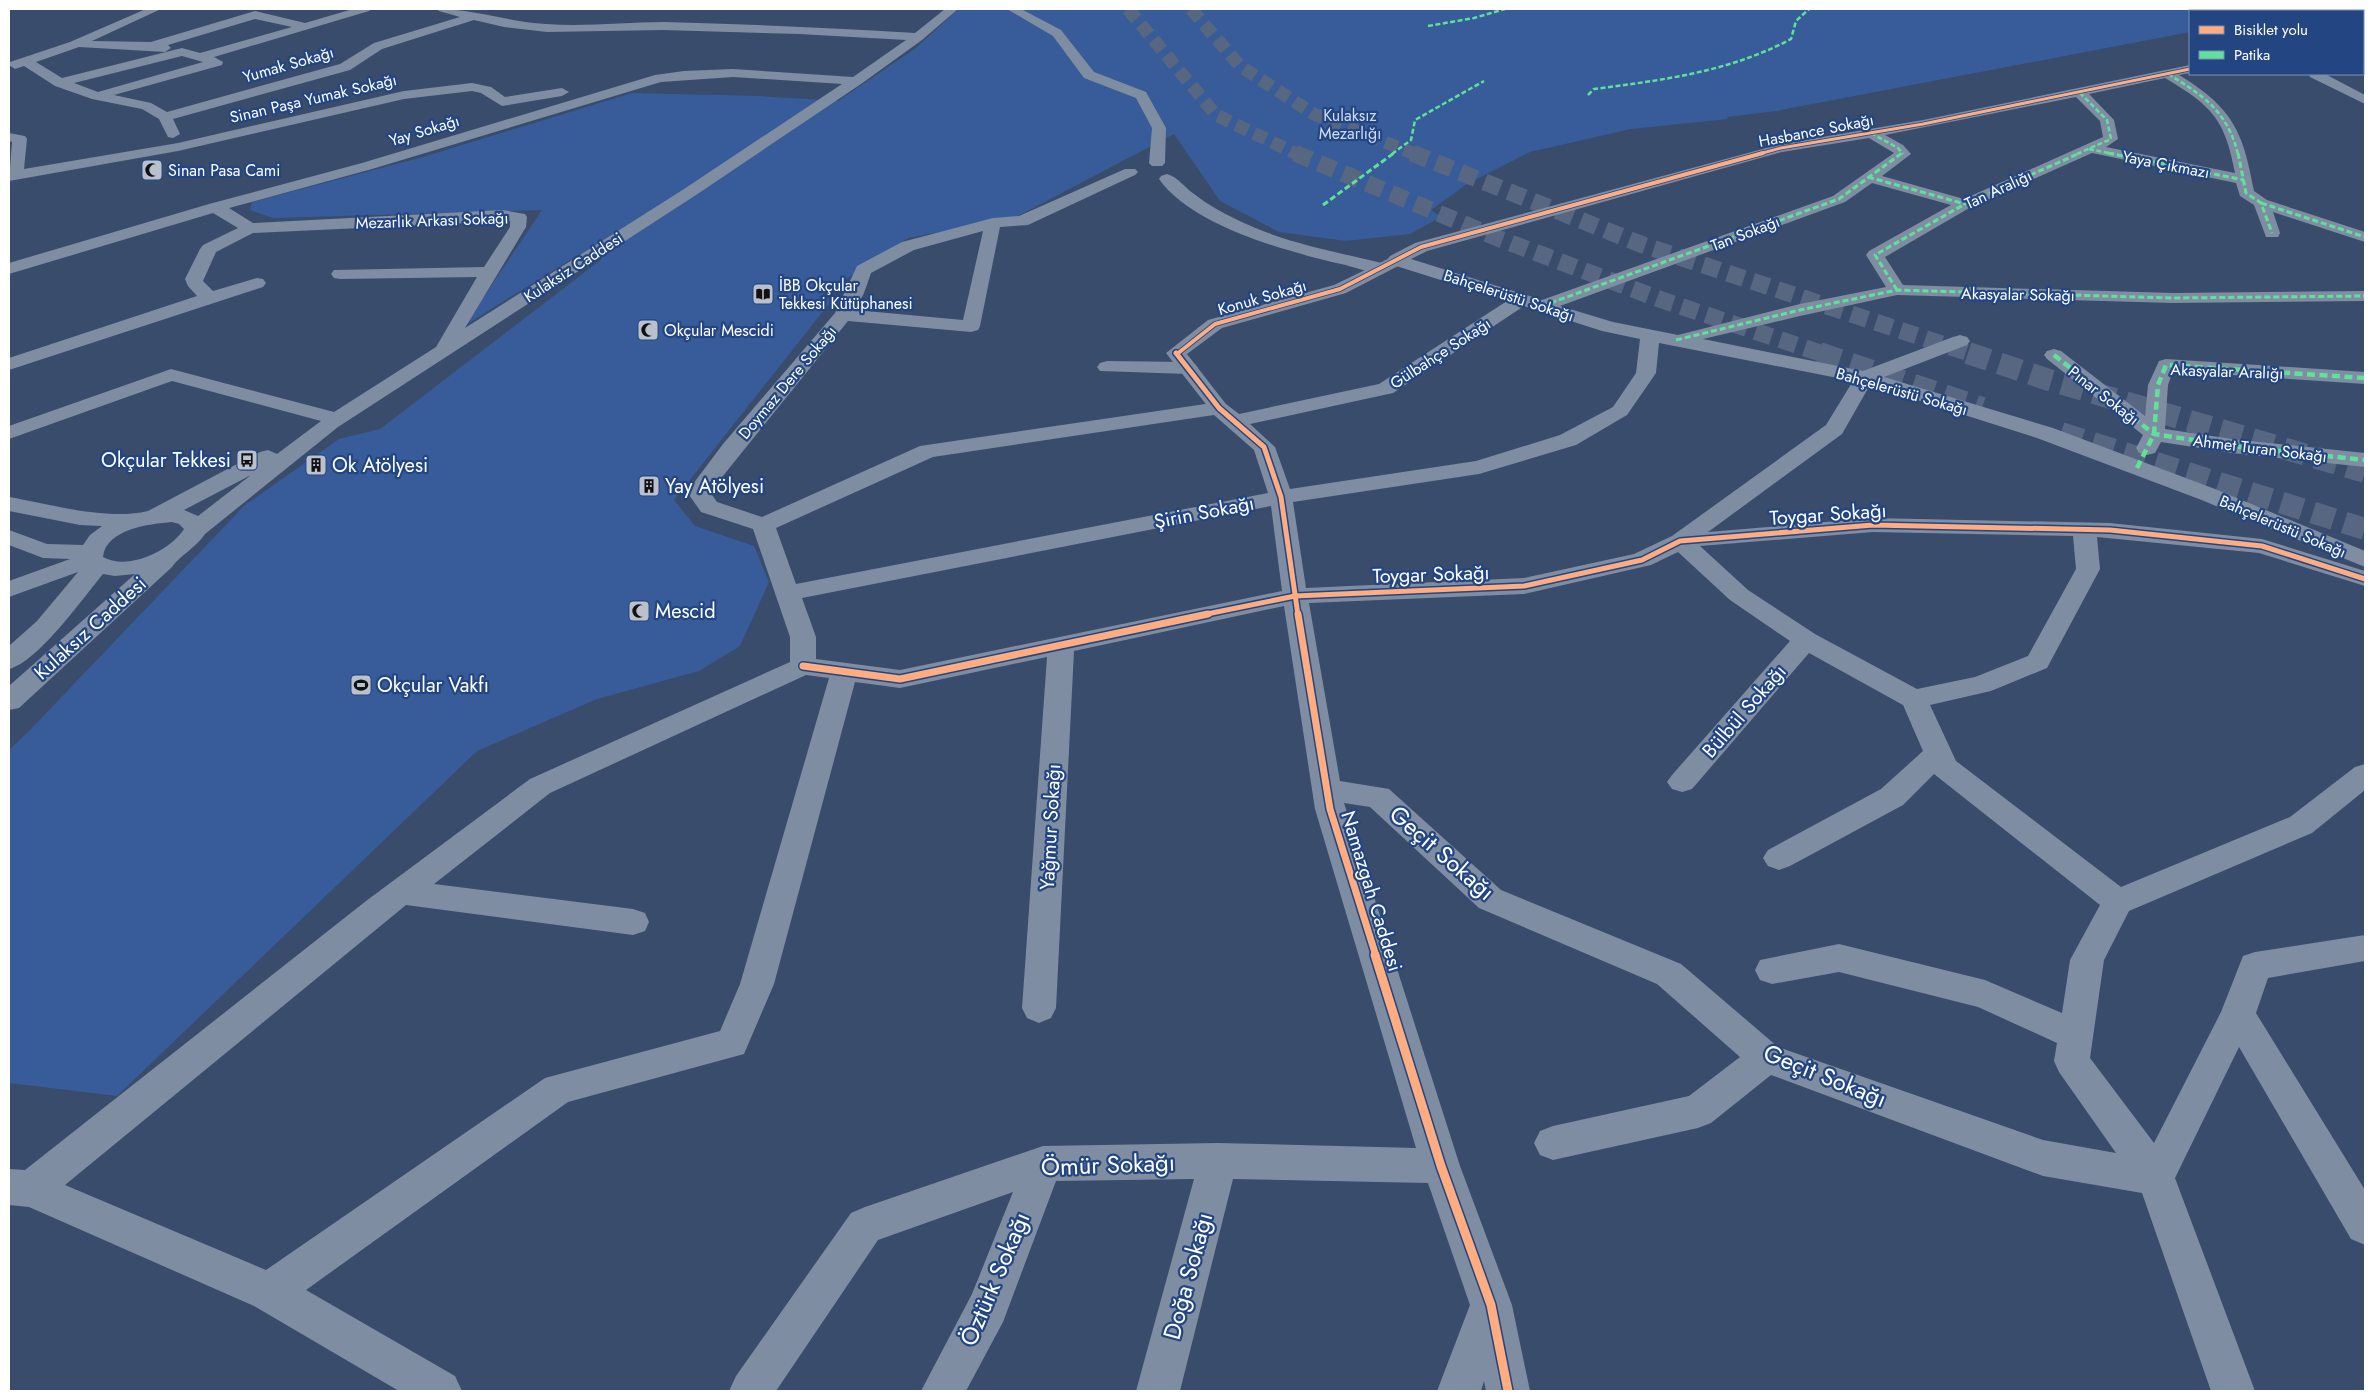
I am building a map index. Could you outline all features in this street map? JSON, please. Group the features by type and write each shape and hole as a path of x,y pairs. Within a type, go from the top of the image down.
{"street":[{"path":"9,67 74,45 155,9"},
{"path":"200,57 365,9"},
{"path":"443,9 504,23 547,28 699,26 918,37"},
{"name":"Kulaksiz Caddesi","path":"196,529 334,421 690,192 856,81 918,37 952,9"},
{"path":"1013,9 1057,34 1089,75 1141,95 1159,128 1157,163 1170,166 1175,170 1175,174 1155,180"},
{"path":"154,46 255,15 305,26"},
{"name":"Yumak Sokağı","path":"165,117 345,67 378,46 473,16"},
{"path":"102,21 121,24"},
{"path":"74,45 154,46 217,62 97,96"},
{"path":"60,83 182,52"},
{"path":"9,55 42,56"},
{"path":"26,62 60,83 97,96 146,106 165,117 178,147"},
{"name":"Hasbance Sokağı","path":"1388,264 1421,247 1781,148 1871,133 2080,93 2189,69"},
{"name":"Yay Sokağı","path":"9,269 215,207 367,166 660,78 712,72 856,81"},
{"path":"2168,74 2199,93 2227,122 2242,168 2246,193 2261,203 2365,237"},
{"path":"2317,75 2365,100"},
{"name":"Sinan Paşa Yumak Sokağı","path":"13,175 178,147 332,110 431,91 463,87 480,88 486,90 502,102 591,87 623,88"},
{"name":"Tan Aralığı","path":"1897,290 1875,255 1964,204 2111,139 2107,120 2080,93"},
{"name":"Tan Sokağı","path":"1542,306 1839,199 1903,154 1898,148 1871,133"},
{"path":"9,137 20,139 13,175"},
{"name":"Yaya Çıkmazı","path":"2089,148 2244,180"},
{"name":"Doymaz Dere Sokağı","path":"763,525 709,506 698,492 731,449 843,315 855,293 863,270 908,246 993,223 1022,221 1130,172 1134,166 1157,163"},
{"path":"1130,172 1131,175 1155,180 1177,189 1222,220 1300,250 1388,264"},
{"path":"1868,177 1964,204"},
{"path":"2261,203 2272,232"},
{"path":"215,207 250,228"},
{"name":"Mezarlık Arkası Sokağı","path":"209,298 194,282 209,249 250,228 493,216 519,218 518,227 442,352"},
{"path":"843,315 971,326 993,223"},
{"name":"Bahçelerüstü Sokağı","path":"1388,264 1522,300 1609,327 1865,377 2046,433 2365,560"},
{"name":"Konuk Sokağı","path":"1228,415 1176,353 1215,324 1340,289 1388,264"},
{"path":"340,274 489,272"},
{"path":"9,364 257,283"},
{"name":"Akasyalar Sokağı","path":"1676,340 1800,310 1897,290 2173,298 2365,296"},
{"name":"Gülbahçe Sokağı","path":"763,525 928,451 1228,415 1386,390 1522,300"},
{"name":"Şirin Sokağı","path":"787,593 1281,497 1479,467 1568,440 1620,410 1646,373 1650,335"},
{"path":"1960,341 1865,377 1834,429 1680,541 1739,595 1806,640 1914,699 1944,766 2118,902"},
{"name":"Pınar Sokağı","path":"2054,355 2154,434"},
{"name":"Akasyalar Aralığı","path":"2137,468 2154,434 2158,385 2166,365 2365,378"},
{"path":"1107,367 1188,368"},
{"path":"9,433 171,375 334,421"},
{"name":"Namazgah Caddesi","path":"1228,415 1264,447 1281,497 1295,596 1330,809 1441,1166 1491,1305 1508,1391"},
{"path":"147,518 334,421"},
{"name":"Ahmet Turan Sokağı","path":"2154,434 2232,446 2365,460"},
{"path":"9,504 80,518 185,518 193,522 196,529"},
{"name":"Kulaksız Caddesi","path":"9,660 46,627 92,559 95,544 106,534 147,518"},
{"path":"440,1391 269,1292 20,1188 400,892 540,786 802,666 803,637 763,525"},
{"name":"Toygar Sokağı","path":"802,666 900,679 1295,596 1524,586 1642,560 1680,541 1873,525 2084,529 2262,546 2365,579"},
{"name":"Kulaksız Caddesi","path":"9,702 172,554 189,542 196,529"},
{"path":"1914,699 1981,685 2038,662 2088,569 2084,529"},
{"path":"9,537 43,551 92,559 108,568 140,566 172,554"},
{"path":"9,589 92,559"},
{"name":"Bülbül Sokağı","path":"1682,782 1806,640"},
{"name":"Yağmur Sokağı","path":"1039,1008 1061,645"},
{"path":"269,1292 558,1089 732,1043 757,984 845,671"},
{"path":"1779,858 1892,797 1938,753"},
{"path":"2234,1391 2156,1177 2072,1061 2087,960 2118,902 2301,825 2365,774"},
{"name":"Geçit Sokağı","path":"1326,790 1378,797 1490,900 1669,974 1766,1058 2043,1158 2156,1177"},
{"path":"400,892 633,922"},
{"path":"2156,1177 2238,1014 2255,966 2365,948"},
{"path":"1772,970 1839,958 1985,994 2076,1035"},
{"path":"2238,1014 2365,1226"},
{"path":"1553,1143 1698,1111 1766,1058"},
{"name":"Ömür Sokağı","path":"751,1391 865,1226 1043,1164 1218,1161 1441,1166"},
{"name":"Doğa Sokağı","path":"1158,1391 1218,1161"},
{"name":"Öztürk Sokağı","path":"944,1391 988,1307 1043,1164"},
{"path":"1459,1391 1491,1305"}],"green space":[{"name":"Kulaksız Mezarlığı","path":"958,9 2365,9 2365,22 2364,10 2189,10 2189,32 1776,111 1727,117 1728,119 1631,129 1530,152 1467,184 1431,210 1441,217 1410,234 1346,241 1279,232 1220,201 1174,134 1014,218 908,238 819,297 832,300 674,500 695,526 754,546 769,582 740,646 699,671 597,699 477,751 117,1096 9,1083 9,750 245,505 339,439 380,429 602,259 580,254 465,325 542,210 273,218 250,210 252,202 423,157 632,93 760,96 838,101 916,48"}],"tunnel":[{"path":"1128,9 1216,115 1297,154"},
{"path":"1191,9 1240,66 1314,114 1415,154"},
{"path":"1295,153 1500,239 1662,300 1823,354"},
{"path":"1412,153 1643,245 1972,354"},
{"path":"1819,353 1982,408"},
{"path":"1968,353 2049,380 2365,472"},
{"path":"2061,433 2365,529"}],"marked path":[{"path":"1428,26 1474,18 1505,9"},
{"path":"1588,95 1594,89 1670,79 1745,61 1791,39 1796,21 1809,9"},
{"path":"2168,74 2199,94 2230,127 2236,145 2246,193 2261,203 2272,233"},
{"path":"1323,205 1411,140 1415,120 1484,81"},
{"path":"1897,290 1875,255 1965,204 2111,139 2107,120 2080,93"},
{"path":"1542,306 1839,199 1903,154 1898,148 1871,133"},
{"path":"2089,149 2244,180"},
{"path":"1868,177 1965,204"},
{"path":"2261,203 2365,237"},
{"path":"1676,340 1800,310 1897,290 2173,298 2365,296"},
{"path":"2054,355 2154,434 2232,446 2365,460"},
{"path":"2137,468 2154,434 2158,385 2166,365 2365,378"}],"cycle path":[{"path":"1508,1391 1491,1305 1441,1166 1330,809 1295,596 1281,497 1264,447 1219,408 1176,353 1215,324 1340,289 1421,247 1781,148 1923,124 2189,69"},
{"path":"803,666 900,679 1295,596 1524,586 1642,560 1680,541 1873,525 2110,530 2262,546 2365,579"}],"place":[{"name":"Sinan Pasa Cami","path":"152,170"},
{"name":"İBB Okçular Tekkesi Kütüphanesi","path":"763,294"},
{"name":"Okçular Mescidi","path":"648,330"},
{"name":"Okçular Tekkesi","path":"247,460"},
{"name":"Ok Atölyesi","path":"316,465"},
{"name":"Yay Atölyesi","path":"649,486"},
{"name":"Mescid","path":"639,611"},
{"name":"Okçular Vakfı","path":"361,685"}]}
